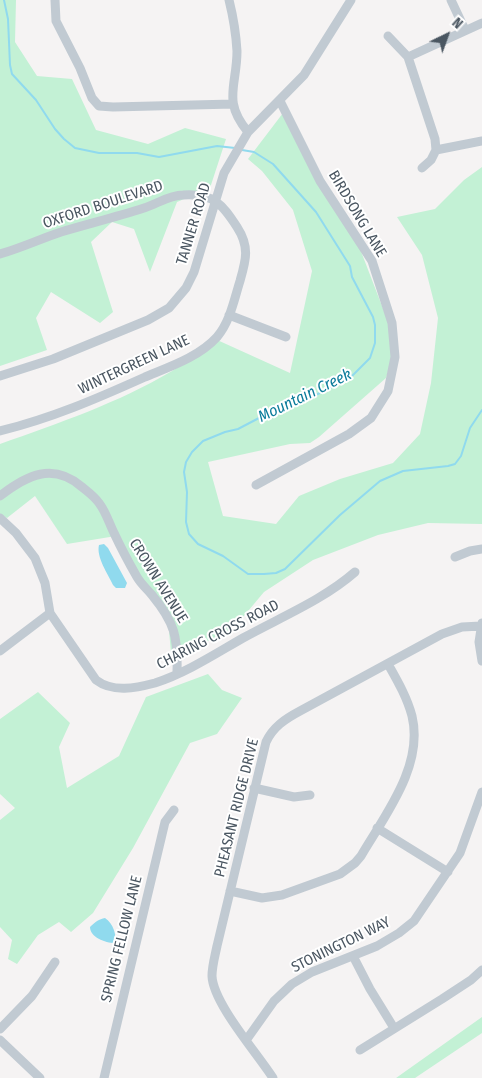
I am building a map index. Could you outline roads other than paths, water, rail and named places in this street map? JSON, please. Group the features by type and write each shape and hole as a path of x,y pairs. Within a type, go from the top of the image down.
{"street":[{"path":"55,0 55,13 60,30 80,68 92,98 99,106 113,108 233,104"},
{"path":"229,0 236,50 233,104 246,136"},
{"name":"TANNER ROAD","path":"0,376 52,359 148,320 168,308 182,294 192,278 229,162 246,136 304,75 351,0"},
{"path":"452,0 465,30"},
{"path":"408,57 482,23"},
{"path":"388,36 408,57 435,139 436,150 431,160 422,168"},
{"name":"BIRDSONG LANE","path":"256,485 348,434 371,418 388,391 394,358 392,322 372,261 320,181 280,100"},
{"path":"436,150 482,142"},
{"name":"OXFORD BOULEVARD","path":"0,254 29,245 60,232 146,208 172,197 190,195 216,200"},
{"name":"WINTERGREEN LANE","path":"0,431 61,414 171,366 193,355 212,342 221,332 229,315 244,268 246,246 238,229 224,208 216,200"},
{"path":"229,315 286,337"},
{"name":"CROWN AVENUE","path":"0,496 22,481 49,472 56,473 73,481 93,496 105,512 114,535 138,579 156,601 172,626 178,646 177,672"},
{"name":"CHARING CROSS ROAD","path":"0,518 16,534 35,558 45,583 50,614 70,640 92,675 102,684 116,688 132,688 155,682 208,659 330,591 355,572"},
{"path":"455,557 482,549"},
{"path":"0,652 50,614"},
{"path":"482,624 479,642 482,661"},
{"name":"PHEASANT RIDGE DRIVE","path":"273,1078 221,1002 212,978 230,891 266,742 279,724 300,711 452,630 482,624"},
{"path":"230,891 262,898 272,898 340,874 355,864 361,856 404,780 411,763 414,746 413,724 410,711 401,688 388,664"},
{"path":"254,788 294,797 310,794"},
{"name":"STONINGTON WAY","path":"247,1039 274,1001 292,984 312,972 377,946 408,927 420,914 460,853 482,792"},
{"name":"SPRING FELLOW LANE","path":"104,1078 165,822 174,810"},
{"path":"378,828 448,872"},
{"path":"353,956 370,989 394,1028"},
{"path":"0,1029 32,996 55,962"},
{"path":"360,1050 442,1000 482,970"},
{"path":"0,1040 40,1078"}],"water":[{"path":"104,544 127,583 125,588 116,588 113,585 103,565 99,555 99,545"},
{"path":"105,918 114,929 115,943 99,939 92,934 90,927"}],"waterway":[{"name":"Mountain Creek","path":"4,0 8,19 12,74 36,100 55,129 75,148 99,153 137,153 159,157 217,146 235,148"},
{"name":"Mountain Creek","path":"242,150 254,152 273,164 316,212 350,266 352,277 373,317 375,343 370,358 351,377 312,397 280,407 238,429 203,441 192,452 186,462 184,472 187,492 186,522 189,534 198,544 223,556 248,574 276,573 285,569 340,515 380,481 403,471 455,464 461,456 470,428 482,410"}]}
